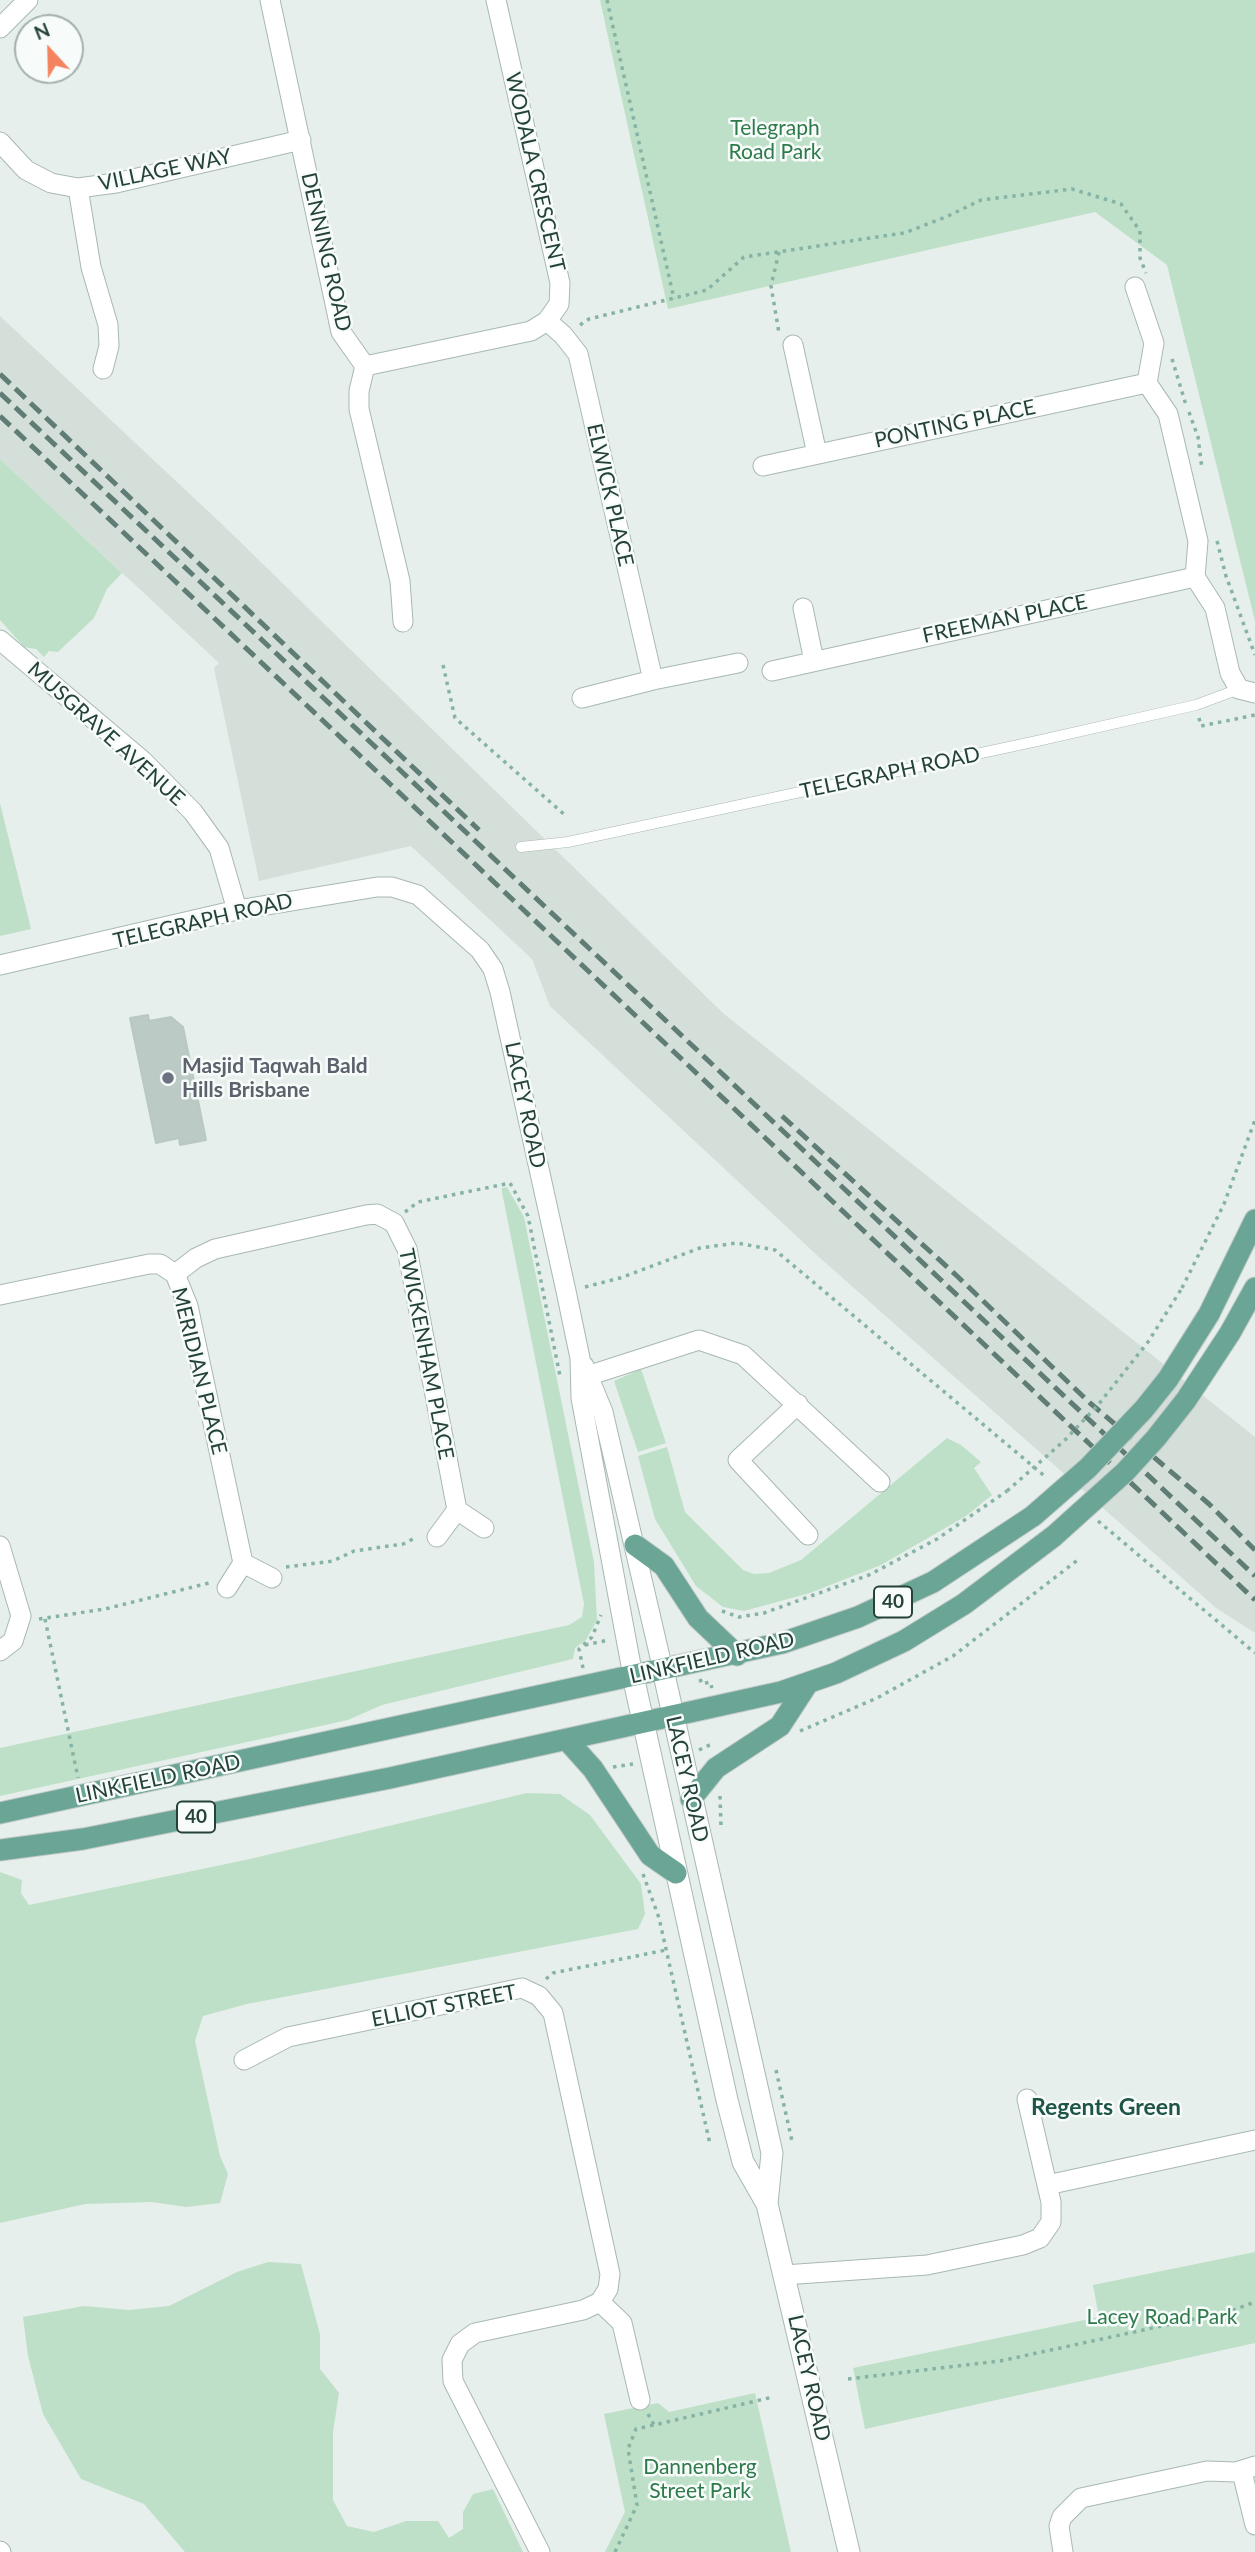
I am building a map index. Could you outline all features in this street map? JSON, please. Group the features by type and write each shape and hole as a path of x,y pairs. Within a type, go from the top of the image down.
{"main road":[{"name":"LINKFIELD ROAD","path":"0,1813 737,1655 826,1629 898,1599 967,1562 1033,1516 1088,1468 1168,1379 1209,1314 1255,1220"},
{"name":"LINKFIELD ROAD","path":"0,1850 83,1839 753,1700 808,1683 872,1657 925,1629 964,1604 1054,1535 1125,1472 1186,1400 1230,1333 1255,1288"},
{"path":"635,1545 664,1566 698,1618 737,1655"},
{"path":"691,1798 716,1768 780,1726 808,1683"},
{"path":"567,1740 593,1769 650,1855 676,1873"}],"street":[{"path":"0,28 28,0"},
{"name":"DENNING ROAD","path":"270,0 341,332 365,366"},
{"name":"WODALA CRESCENT","path":"496,0 561,283 559,304 547,321"},
{"name":"VILLAGE WAY","path":"0,142 26,170 51,183 78,188 116,183 301,140"},
{"path":"78,188 91,267 108,324 109,346 103,369"},
{"path":"1142,283 1154,343 1147,383 1168,414 1198,541 1195,577 1215,608 1230,673 1247,691"},
{"path":"403,622 400,581 359,409 359,391 365,366 531,331 547,321"},
{"name":"ELWICK PLACE","path":"547,321 578,354 653,680"},
{"path":"793,345 817,454"},
{"name":"PONTING PLACE","path":"763,466 1147,383"},
{"name":"FREEMAN PLACE","path":"772,671 1195,577"},
{"path":"803,608 814,661"},
{"name":"MUSGRAVE AVENUE","path":"0,640 143,761 193,812 219,848 237,911"},
{"path":"582,698 738,663"},
{"name":"TELEGRAPH ROAD","path":"0,965 237,911 363,888 392,887 406,890"},
{"name":"LACEY ROAD","path":"406,890 441,913 480,950 493,969 583,1370 603,1412 635,1545 772,2153 767,2204"},
{"name":"TWICKENHAM PLACE","path":"175,1274 205,1253 228,1246 366,1215 377,1214 394,1223 407,1249 457,1510"},
{"name":"MERIDIAN PLACE","path":"0,1295 149,1264 160,1264 175,1274 188,1306 243,1563"},
{"path":"583,1370 699,1340 753,1362 880,1482"},
{"name":"LACEY ROAD","path":"583,1370 581,1398 642,1723 743,2162 767,2204 849,2552"},
{"path":"798,1404 738,1460 808,1535"},
{"path":"437,1537 457,1510 484,1528"},
{"path":"0,1546 21,1616 13,1641 0,1651"},
{"path":"227,1588 243,1563 272,1578"},
{"name":"ELLIOT STREET","path":"244,2060 288,2037 522,1988 540,1996 553,2013 610,2274 608,2289 600,2302"},
{"path":"784,2275 905,2268 1023,2245 1040,2238 1051,2222 1047,2185 1027,2099"},
{"path":"1047,2185 1255,2140"},
{"path":"540,2552 453,2381 452,2360 460,2344 475,2333 583,2310 600,2302 622,2323 640,2400"},
{"path":"1063,2552 1059,2526 1062,2517 1081,2498 1207,2471 1249,2469 1255,2525"}],"lane":[{"name":"TELEGRAPH ROAD","path":"521,847 568,842 1050,738 1247,691"}],"path":[{"path":"607,0 674,299"},
{"path":"563,335 589,319 707,290 744,257 904,233 981,200 1072,189 1121,204 1139,231 1142,283"},
{"path":"779,252 771,295 780,338 793,345"},
{"path":"1171,347 1173,369 1198,437 1203,474"},
{"path":"1215,536 1226,576 1255,655"},
{"path":"443,666 455,718 566,816"},
{"path":"1199,718 1201,726 1255,715"},
{"path":"720,1611 739,1616 764,1612 869,1575 937,1539 1007,1491 1065,1440 1098,1405 1148,1342 1182,1288 1224,1204 1255,1120"},
{"path":"394,1223 418,1202 510,1183"},
{"path":"566,1291 620,1278 700,1248 737,1243 775,1250 1052,1482"},
{"path":"1095,1518 1255,1653"},
{"path":"272,1578 281,1566 315,1565 333,1561 354,1551 402,1544 416,1538 424,1528 437,1537"},
{"path":"790,1737 877,1698 953,1657 1079,1559"},
{"path":"21,1616 45,1619 105,1609 214,1581 227,1588"},
{"path":"45,1619 81,1796"},
{"path":"702,1684 710,1682"},
{"path":"700,1750 717,1742"},
{"path":"611,1759 613,1767 638,1763"},
{"path":"721,1829 722,1792"},
{"path":"639,1867 652,1897 666,1950 710,2144"},
{"path":"531,1992 553,1973 666,1950"},
{"path":"774,2060 792,2141"},
{"path":"848,2379 1000,2361 1231,2311 1255,2302"},
{"path":"615,2552 637,2505 628,2449 636,2429 773,2397"},
{"path":"640,2400 654,2424"}],"shaded area":[{"path":"0,316 227,529 724,1014 1255,1437 1255,1633 1216,1608 820,1258 550,1006 532,959 411,846 259,881 214,668 219,663 0,459"}],"green space":[{"name":"Telegraph Road Park","path":"600,0 1255,0 1255,621 1167,265 1095,212 668,309"},
{"path":"0,459 122,573 107,589 94,618 58,652 49,651 44,657 36,649 24,647 0,620"},
{"path":"0,803 31,929 0,936"},
{"path":"507,1187 524,1217 594,1562 597,1620 586,1640 575,1648 573,1659 382,1705 348,1720 0,1796 0,1748 569,1625 582,1617 584,1604 502,1192 502,1188"},
{"path":"641,1369 666,1443 638,1452 614,1381"},
{"path":"947,1438 961,1445 981,1462 974,1468 992,1495 966,1516 881,1565 810,1593 744,1611 723,1607 696,1586 655,1519 638,1456 667,1447 685,1512 743,1570 754,1574 769,1573 801,1560"},
{"path":"527,1793 560,1794 590,1815 641,1884 645,1914 638,1929 247,2004 203,2016 195,2041 220,2156 228,2174 220,2203 186,2207 152,2202 85,2204 0,2223 0,1872 22,1880 21,1893 29,1905 250,1859"},
{"name":"Lacey Road Park","path":"1255,2252 1255,2343 865,2429 853,2368 1099,2317 1093,2285"},
{"path":"268,2262 301,2264 320,2334 320,2369 339,2393 333,2432 333,2500 347,2526 374,2532 406,2521 438,2521 449,2538 463,2529 463,2512 473,2494 493,2489 523,2552 185,2552 144,2504 81,2479 43,2414 28,2356 23,2317 84,2306 129,2310 169,2306 237,2272"},
{"name":"Dannenberg Street Park","path":"755,2393 791,2552 605,2552 625,2512 604,2414 658,2403 669,2412"}],"building":[{"name":"Masjid Taqwah Bald Hills Brisbane","path":"148,1015 149,1021 171,1017 183,1027 206,1140 180,1145 179,1138 156,1143 130,1018"}],"railway":[{"path":"0,374 479,830"},
{"path":"0,393 1255,1576"},
{"path":"0,416 1255,1600"},
{"path":"782,1116 957,1276 1090,1403 1209,1504 1255,1550"}],"place":[{"name":"Masjid Taqwah Bald Hills Brisbane","path":"168,1078"}],"district":[{"name":"Regents Green","path":"1106,2108"}]}
